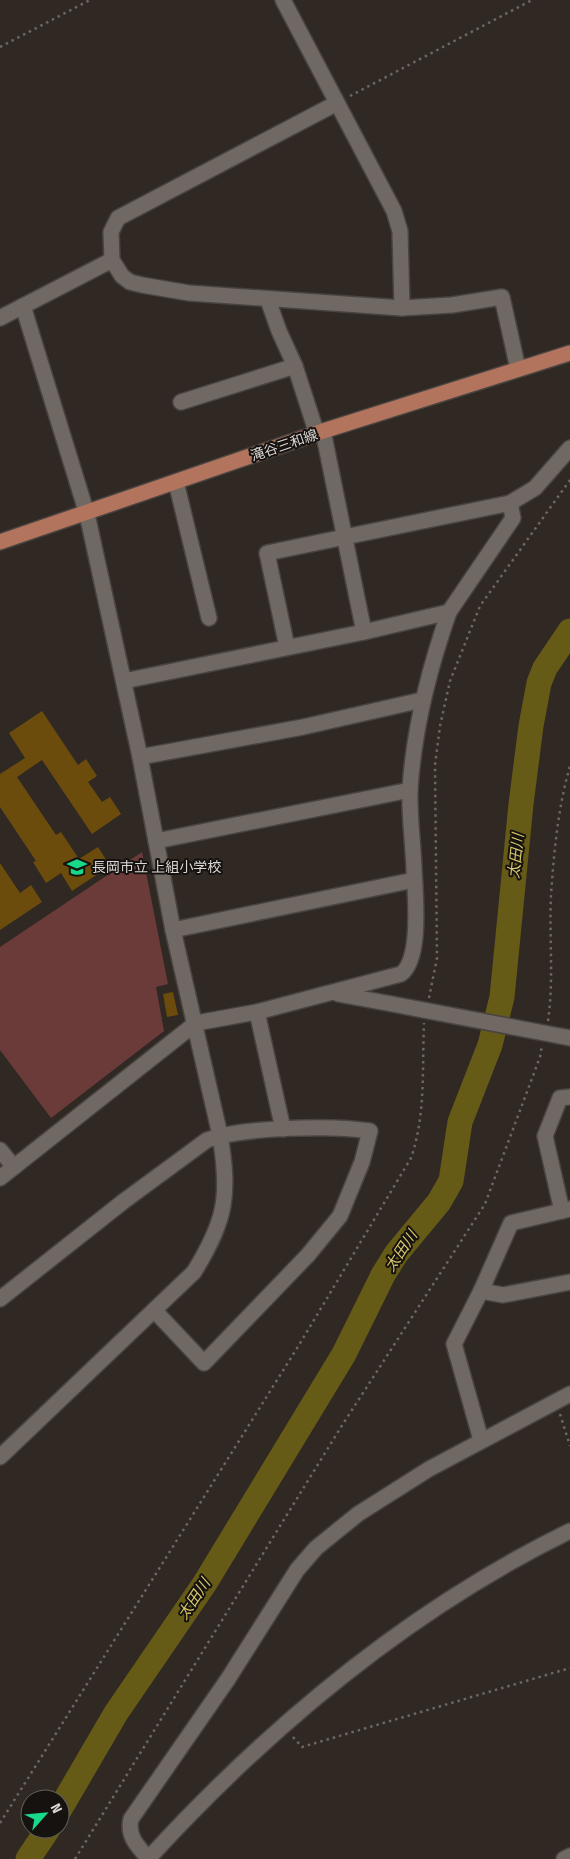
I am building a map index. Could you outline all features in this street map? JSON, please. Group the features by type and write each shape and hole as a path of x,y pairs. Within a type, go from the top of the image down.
{"main road":[{"name":"滝谷三和線","path":"0,542 87,514 320,433 570,353"}],"street":[{"path":"283,0 394,212 400,230 402,308"},
{"path":"337,103 118,218 111,232 112,260 122,276 142,285 189,293 402,308 452,305 502,297 518,369"},
{"path":"0,318 112,260"},
{"path":"268,300 320,433 364,632"},
{"path":"0,1457 194,1272 213,1240 224,1209 226,1191 226,1169 220,1135 196,1023 173,930 140,757 87,514 23,306"},
{"path":"182,402 295,366"},
{"path":"287,647 267,552 510,503 535,488 570,448"},
{"path":"176,482 208,618"},
{"path":"0,1178 196,1023 257,1012 401,974 407,970 415,942 417,918 410,790 422,700 449,612 513,518 510,503"},
{"path":"124,682 364,632 449,612"},
{"path":"140,757 303,728 422,700"},
{"path":"156,842 410,790"},
{"path":"173,930 414,880"},
{"path":"331,992 565,1037"},
{"path":"257,1012 283,1129"},
{"path":"480,1440 454,1344 482,1291 511,1223 566,1210 545,1136 560,1098 570,1097"},
{"path":"0,1299 147,1184 207,1140 220,1135 283,1129 354,1128 370,1131 360,1169 340,1216 308,1255 204,1363 154,1310"},
{"path":"0,1150 14,1168"},
{"path":"482,1291 503,1295 570,1282"},
{"path":"570,1394 480,1440 429,1469 358,1514 323,1542 297,1570 228,1679 131,1819 128,1830 131,1838 148,1859 213,1790 286,1724 351,1670 444,1603 516,1559 570,1530"},
{"path":"564,1859 570,1856"}],"path":[{"path":"0,47 90,0"},
{"path":"337,103 532,0"},
{"path":"428,1003 437,958 435,765 440,726 450,681 480,606 570,480"},
{"path":"546,1028 552,978 551,895 561,805 570,766"},
{"path":"0,1823 299,1345 411,1158 417,1142 421,1117 424,1022"},
{"path":"75,1859 341,1426 485,1204 540,1057 542,1042"},
{"path":"555,1401 570,1446"},
{"path":"286,1724 296,1743 302,1747 570,1668"}],"shaded area":[{"path":"142,852 168,984 156,987 164,1031 51,1118 0,1050 0,947"}],"building":[{"path":"42,711 78,765 86,759 97,776 88,782 102,802 110,797 121,814 92,834 42,760 17,777 56,835 61,832 79,859 98,847 110,866 72,891 61,873 46,883 33,862 36,861 0,807 0,774 25,758 9,733"},
{"path":"0,863 20,893 31,885 42,902 0,930"},
{"path":"173,992 178,1015 167,1017 163,994"}],"waterway":[{"name":"太田川","path":"70,1792 116,1713 205,1583 344,1354 383,1275 396,1254 439,1202 451,1181 460,1122 490,1045 502,997 521,804 531,726 539,683 545,668 570,631"},
{"name":"太田川","path":"28,1859 41,1839"}],"place":[{"name":"長岡市立 上組小学校","path":"77,867"}]}
